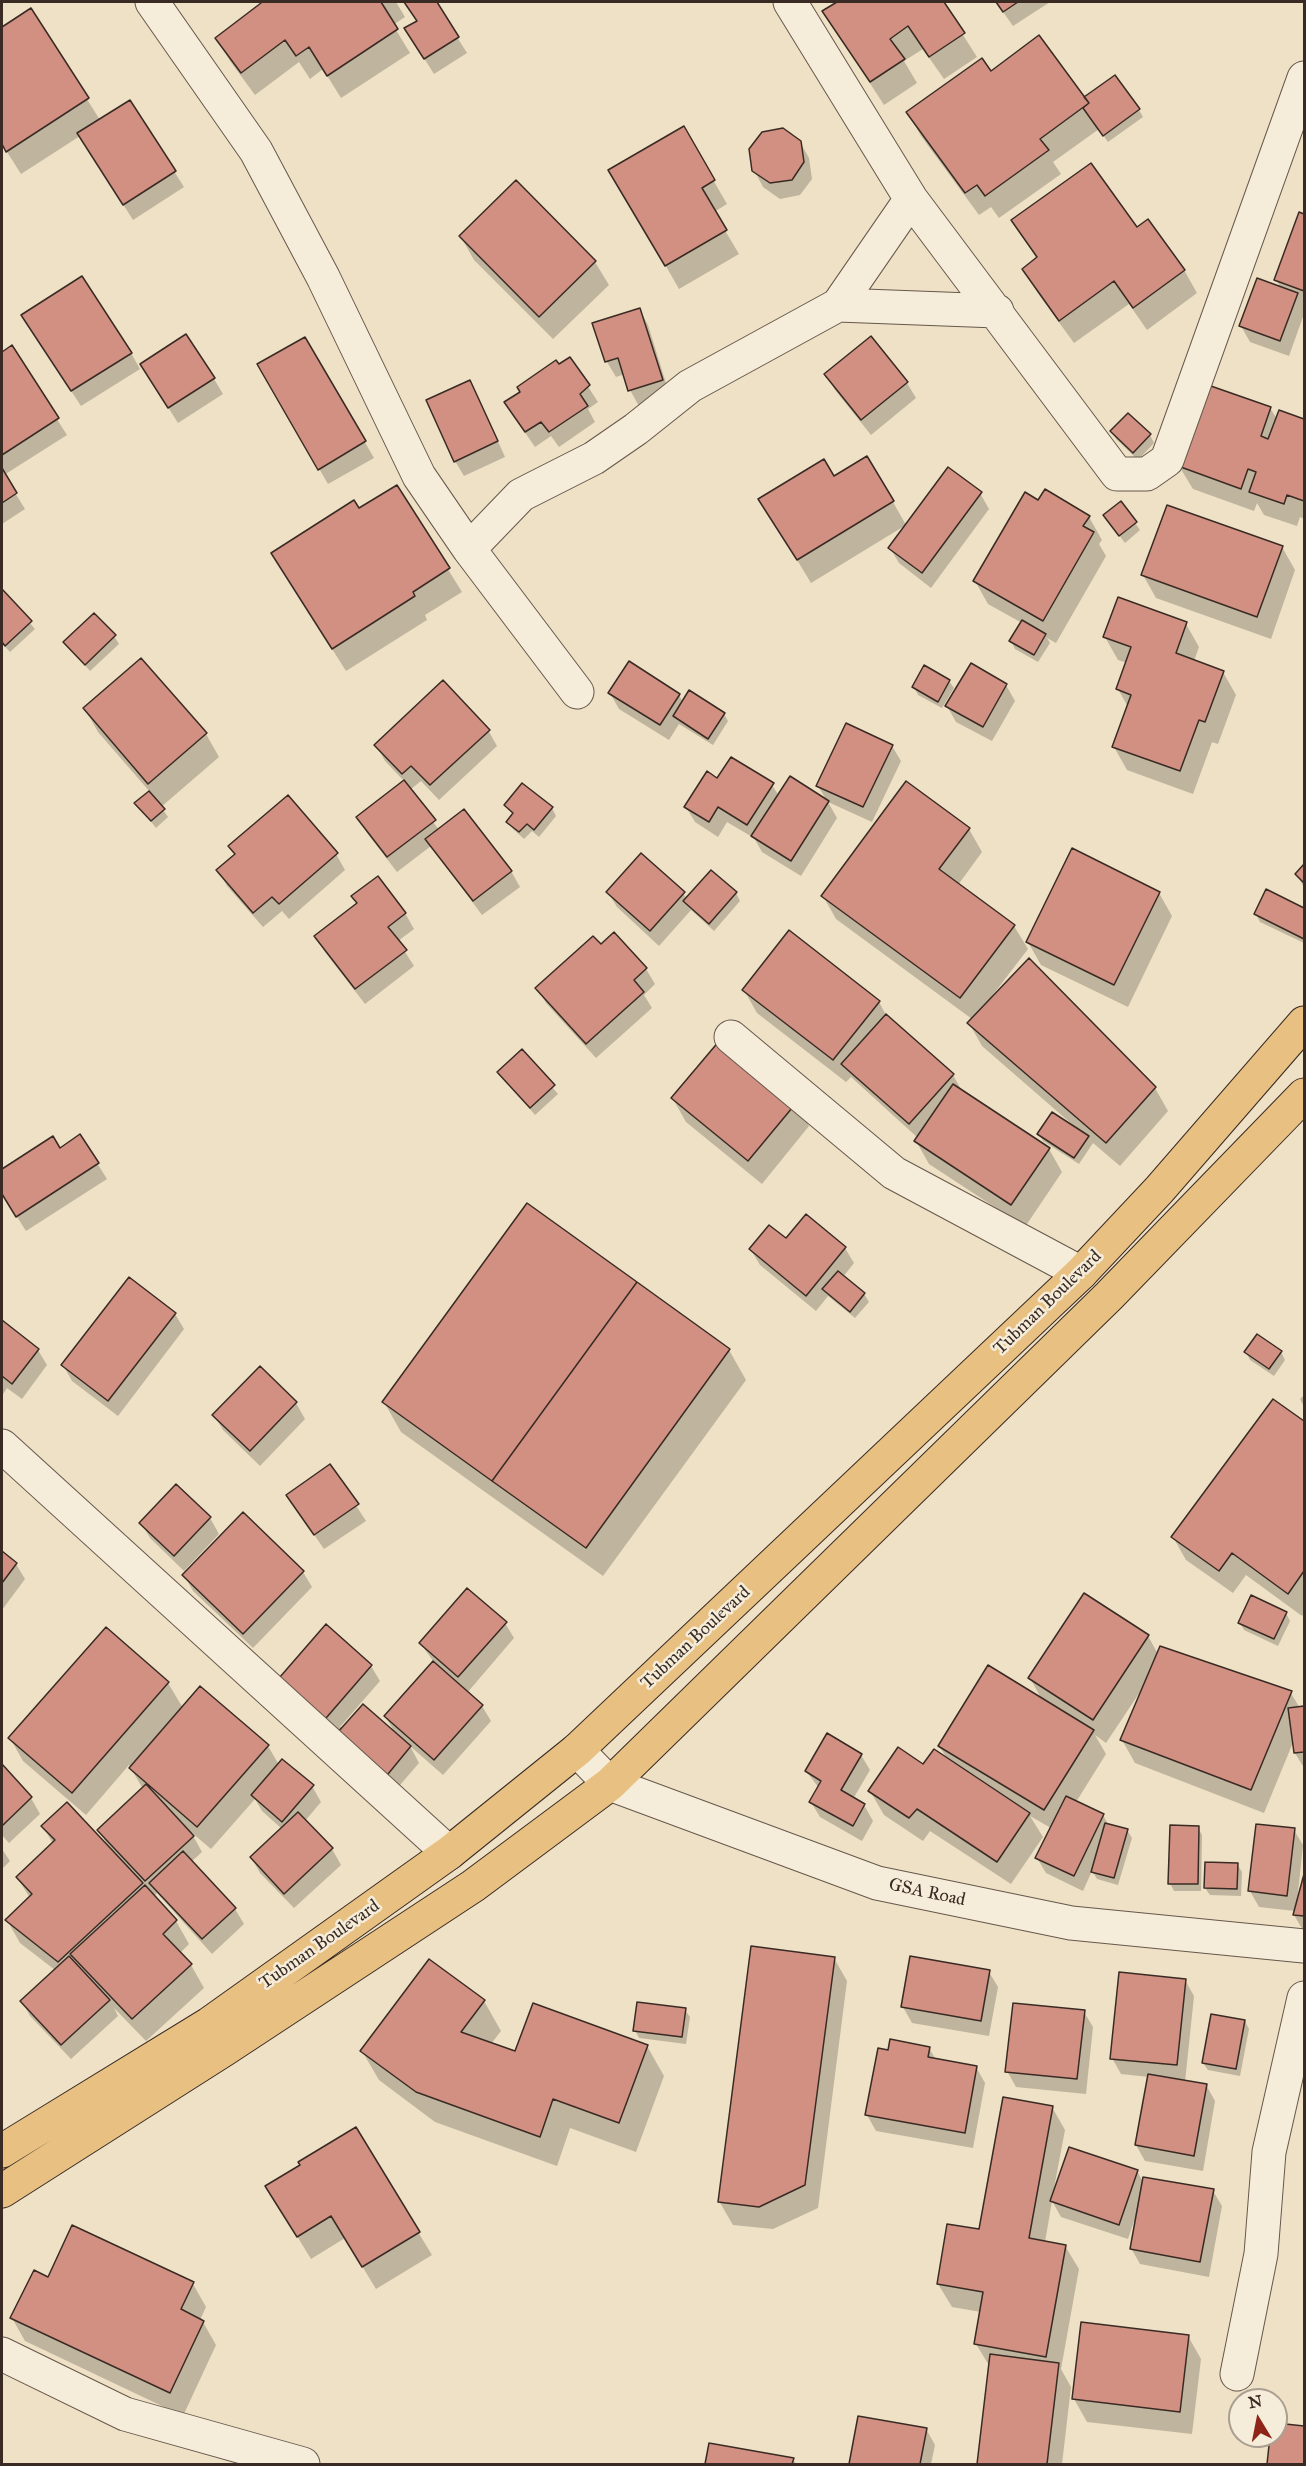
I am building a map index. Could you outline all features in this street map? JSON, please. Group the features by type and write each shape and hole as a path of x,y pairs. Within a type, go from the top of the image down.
{"highway":[{"name":"Tubman Boulevard","path":"2,2151 208,2024 449,1853 577,1750 1081,1273 1159,1190 1305,1023"},
{"name":"Tubman Boulevard","path":"2,2192 473,1886 610,1784 1109,1296 1305,1095"}],"street":[{"path":"152,2 256,151 323,277 419,476 469,549 577,692"},
{"path":"790,2 911,199 1117,474 1148,474 1167,459 1303,85"},
{"path":"469,549 521,495 594,458 636,429 690,386 838,305 911,199"},
{"path":"838,305 997,311"},
{"path":"730,1037 894,1173 1081,1273"},
{"path":"5,1459 449,1853"},
{"name":"GSA Road","path":"577,1750 610,1784 877,1883 1071,1923 1305,1946"},
{"path":"1238,2374 1262,2254 1269,2152 1305,1998"},
{"path":"2,2354 125,2414 303,2464"}],"building":[{"path":"261,2 381,2 398,29 327,76 309,47 296,56 285,40 241,73 215,38"},
{"path":"404,2 437,2 459,37 424,59 404,28 417,21"},
{"path":"837,2 944,2 965,33 929,57 908,26 890,39 905,59 870,82 822,11"},
{"path":"996,2 1018,2 1003,12"},
{"path":"31,8 89,98 6,152 2,144 2,27"},
{"path":"1039,35 1089,103 1040,139 1049,150 985,196 977,185 965,193 906,112 982,58 991,71"},
{"path":"1115,75 1140,109 1103,136 1083,108 1089,103 1084,97"},
{"path":"130,100 176,171 123,205 77,133"},
{"path":"684,126 715,180 702,188 727,230 665,266 608,170"},
{"path":"783,128 801,141 804,162 792,180 770,183 752,171 749,149 762,132"},
{"path":"1091,163 1137,227 1148,219 1185,270 1133,308 1114,281 1059,321 1022,269 1037,257 1011,220"},
{"path":"516,180 596,261 539,317 459,236"},
{"path":"1299,212 1304,214 1304,291 1274,280"},
{"path":"82,276 132,353 71,391 21,315"},
{"path":"1257,278 1298,293 1280,341 1239,326"},
{"path":"640,308 663,380 628,391 618,358 605,362 592,323"},
{"path":"186,334 215,378 168,408 140,364"},
{"path":"871,336 908,382 861,420 824,374"},
{"path":"305,337 366,441 318,470 257,364"},
{"path":"12,345 59,418 2,455 2,352"},
{"path":"570,357 590,385 580,394 588,406 549,432 541,422 525,432 504,402 520,392 517,387 556,360 559,364"},
{"path":"470,380 498,441 454,462 426,400"},
{"path":"1208,385 1271,407 1261,436 1268,439 1279,410 1304,419 1304,501 1287,495 1284,504 1249,492 1256,472 1248,469 1241,489 1178,466"},
{"path":"1128,413 1151,434 1133,453 1110,431"},
{"path":"867,456 894,501 797,560 758,499 824,459 834,476"},
{"path":"948,467 982,492 922,573 888,548"},
{"path":"2,468 17,493 2,503"},
{"path":"397,485 450,568 413,592 415,596 332,649 271,553 354,500 359,508"},
{"path":"1045,489 1090,516 1083,526 1094,532 1043,621 973,581 1025,492 1038,500"},
{"path":"1121,501 1137,522 1119,536 1103,515"},
{"path":"1167,505 1283,546 1257,617 1141,575"},
{"path":"2,589 32,621 5,646 2,642"},
{"path":"1118,597 1187,622 1176,653 1224,671 1205,722 1199,720 1180,771 1112,747 1131,695 1116,689 1131,647 1103,637"},
{"path":"94,613 116,635 85,665 63,642"},
{"path":"1022,620 1046,634 1034,655 1009,641"},
{"path":"141,658 207,733 148,784 83,708"},
{"path":"629,661 680,694 660,725 608,693"},
{"path":"971,663 1007,684 983,727 945,706"},
{"path":"924,665 950,680 938,702 912,687"},
{"path":"443,680 490,730 430,785 411,766 402,774 374,745"},
{"path":"689,690 725,713 708,739 673,716"},
{"path":"846,723 893,745 863,807 816,786"},
{"path":"731,757 774,783 747,825 718,807 709,822 684,807 707,771 717,778"},
{"path":"790,776 829,801 791,861 751,836"},
{"path":"404,780 436,820 387,857 356,817"},
{"path":"906,781 970,828 939,869 1015,925 960,998 821,896"},
{"path":"522,783 553,807 534,830 527,824 519,832 506,822 513,813 504,805"},
{"path":"149,791 165,809 151,821 134,803"},
{"path":"288,795 338,853 279,904 272,897 253,913 216,870 235,854 228,846"},
{"path":"464,809 512,871 473,901 425,839"},
{"path":"1072,848 1160,892 1114,985 1026,942"},
{"path":"641,853 685,892 650,931 606,892"},
{"path":"1304,864 1304,883 1295,874"},
{"path":"711,870 737,892 709,924 683,901"},
{"path":"378,876 406,913 388,927 407,950 355,989 314,936 357,903 351,896"},
{"path":"1266,889 1304,908 1304,939 1254,914"},
{"path":"789,930 880,1001 833,1060 742,990"},
{"path":"614,932 647,968 634,980 644,992 586,1044 535,988 593,936 601,944"},
{"path":"1029,958 1156,1087 1106,1143 967,1023"},
{"path":"886,1014 954,1074 909,1124 841,1064"},
{"path":"720,1040 797,1102 748,1161 671,1098"},
{"path":"522,1049 555,1085 530,1108 497,1072"},
{"path":"953,1084 1050,1148 1011,1205 914,1141"},
{"path":"1052,1112 1089,1136 1074,1158 1037,1134"},
{"path":"80,1134 99,1163 16,1217 2,1194 2,1169 53,1136 60,1148"},
{"path":"527,1203 637,1282 492,1481 382,1402"},
{"path":"806,1214 846,1247 806,1296 749,1249 769,1225 786,1238"},
{"path":"838,1271 865,1293 850,1312 822,1289"},
{"path":"129,1277 176,1313 108,1401 61,1365"},
{"path":"637,1282 730,1349 586,1548 492,1481"},
{"path":"2,1320 39,1349 12,1384 2,1376"},
{"path":"1257,1334 1282,1351 1269,1369 1244,1352"},
{"path":"260,1366 297,1402 250,1451 212,1415"},
{"path":"1273,1399 1304,1421 1304,1571 1288,1594 1232,1553 1219,1571 1171,1537"},
{"path":"330,1464 359,1504 314,1535 286,1495"},
{"path":"176,1484 211,1517 174,1556 139,1523"},
{"path":"243,1512 304,1571 243,1634 182,1575"},
{"path":"2,1551 17,1563 2,1583"},
{"path":"467,1588 507,1622 458,1677 419,1643"},
{"path":"1084,1593 1149,1635 1093,1720 1028,1678"},
{"path":"1251,1595 1287,1612 1274,1639 1238,1623"},
{"path":"326,1624 372,1665 320,1725 273,1685"},
{"path":"106,1627 169,1682 72,1793 8,1738"},
{"path":"1160,1646 1292,1691 1251,1790 1120,1740"},
{"path":"433,1661 483,1705 434,1760 384,1716"},
{"path":"988,1665 1094,1730 1044,1810 938,1746"},
{"path":"200,1686 269,1745 197,1827 129,1768"},
{"path":"363,1704 411,1746 379,1785 329,1742"},
{"path":"1304,1706 1304,1752 1294,1753 1288,1708"},
{"path":"827,1733 862,1754 841,1790 865,1804 853,1826 809,1802 821,1781 805,1771"},
{"path":"898,1747 923,1764 934,1749 1030,1813 997,1862 917,1809 909,1818 868,1791"},
{"path":"282,1759 314,1785 282,1822 251,1795"},
{"path":"2,1764 32,1797 2,1826"},
{"path":"146,1784 194,1836 145,1881 97,1830"},
{"path":"1066,1796 1104,1814 1074,1876 1035,1858"},
{"path":"67,1802 143,1883 58,1962 5,1920 32,1894 16,1877 55,1840 41,1826"},
{"path":"298,1812 333,1848 284,1894 250,1857"},
{"path":"1105,1823 1128,1829 1114,1878 1091,1872"},
{"path":"1256,1824 1295,1828 1287,1896 1248,1891"},
{"path":"1170,1825 1199,1826 1198,1884 1168,1884"},
{"path":"183,1851 236,1908 202,1939 149,1883"},
{"path":"1205,1862 1238,1863 1237,1889 1204,1888"},
{"path":"1304,1874 1304,1916 1293,1915"},
{"path":"145,1885 177,1920 163,1934 192,1964 132,2019 70,1954"},
{"path":"751,1946 835,1957 805,2185 759,2207 718,2202"},
{"path":"69,1956 110,2000 61,2045 20,2001"},
{"path":"910,1956 990,1970 981,2021 901,2007"},
{"path":"429,1959 485,2000 461,2032 515,2051 533,2003 648,2045 619,2123 553,2099 540,2137 416,2092 360,2051"},
{"path":"1119,1972 1186,1979 1177,2065 1110,2059"},
{"path":"637,2002 686,2008 682,2037 633,2031"},
{"path":"1013,2003 1085,2010 1077,2079 1005,2072"},
{"path":"1211,2014 1245,2020 1236,2069 1202,2063"},
{"path":"890,2039 930,2047 928,2057 977,2066 965,2133 865,2115 878,2048 888,2050"},
{"path":"1148,2074 1207,2084 1194,2156 1135,2145"},
{"path":"1003,2097 1053,2106 1029,2238 1066,2245 1046,2357 974,2344 983,2292 937,2284 947,2224 979,2229"},
{"path":"356,2127 420,2232 362,2267 331,2216 297,2237 265,2186 300,2165 298,2162"},
{"path":"1069,2147 1138,2170 1119,2225 1050,2201"},
{"path":"1143,2177 1214,2189 1200,2262 1130,2249"},
{"path":"72,2225 194,2282 181,2309 204,2321 170,2393 10,2318 34,2270 48,2277"},
{"path":"1081,2322 1189,2335 1180,2412 1072,2399"},
{"path":"990,2354 1059,2363 1047,2464 977,2464"},
{"path":"858,2416 927,2428 920,2464 849,2464"},
{"path":"1288,2424 1304,2426 1304,2464 1267,2464 1269,2448 1288,2448"},
{"path":"709,2443 794,2458 792,2464 705,2464"}]}
